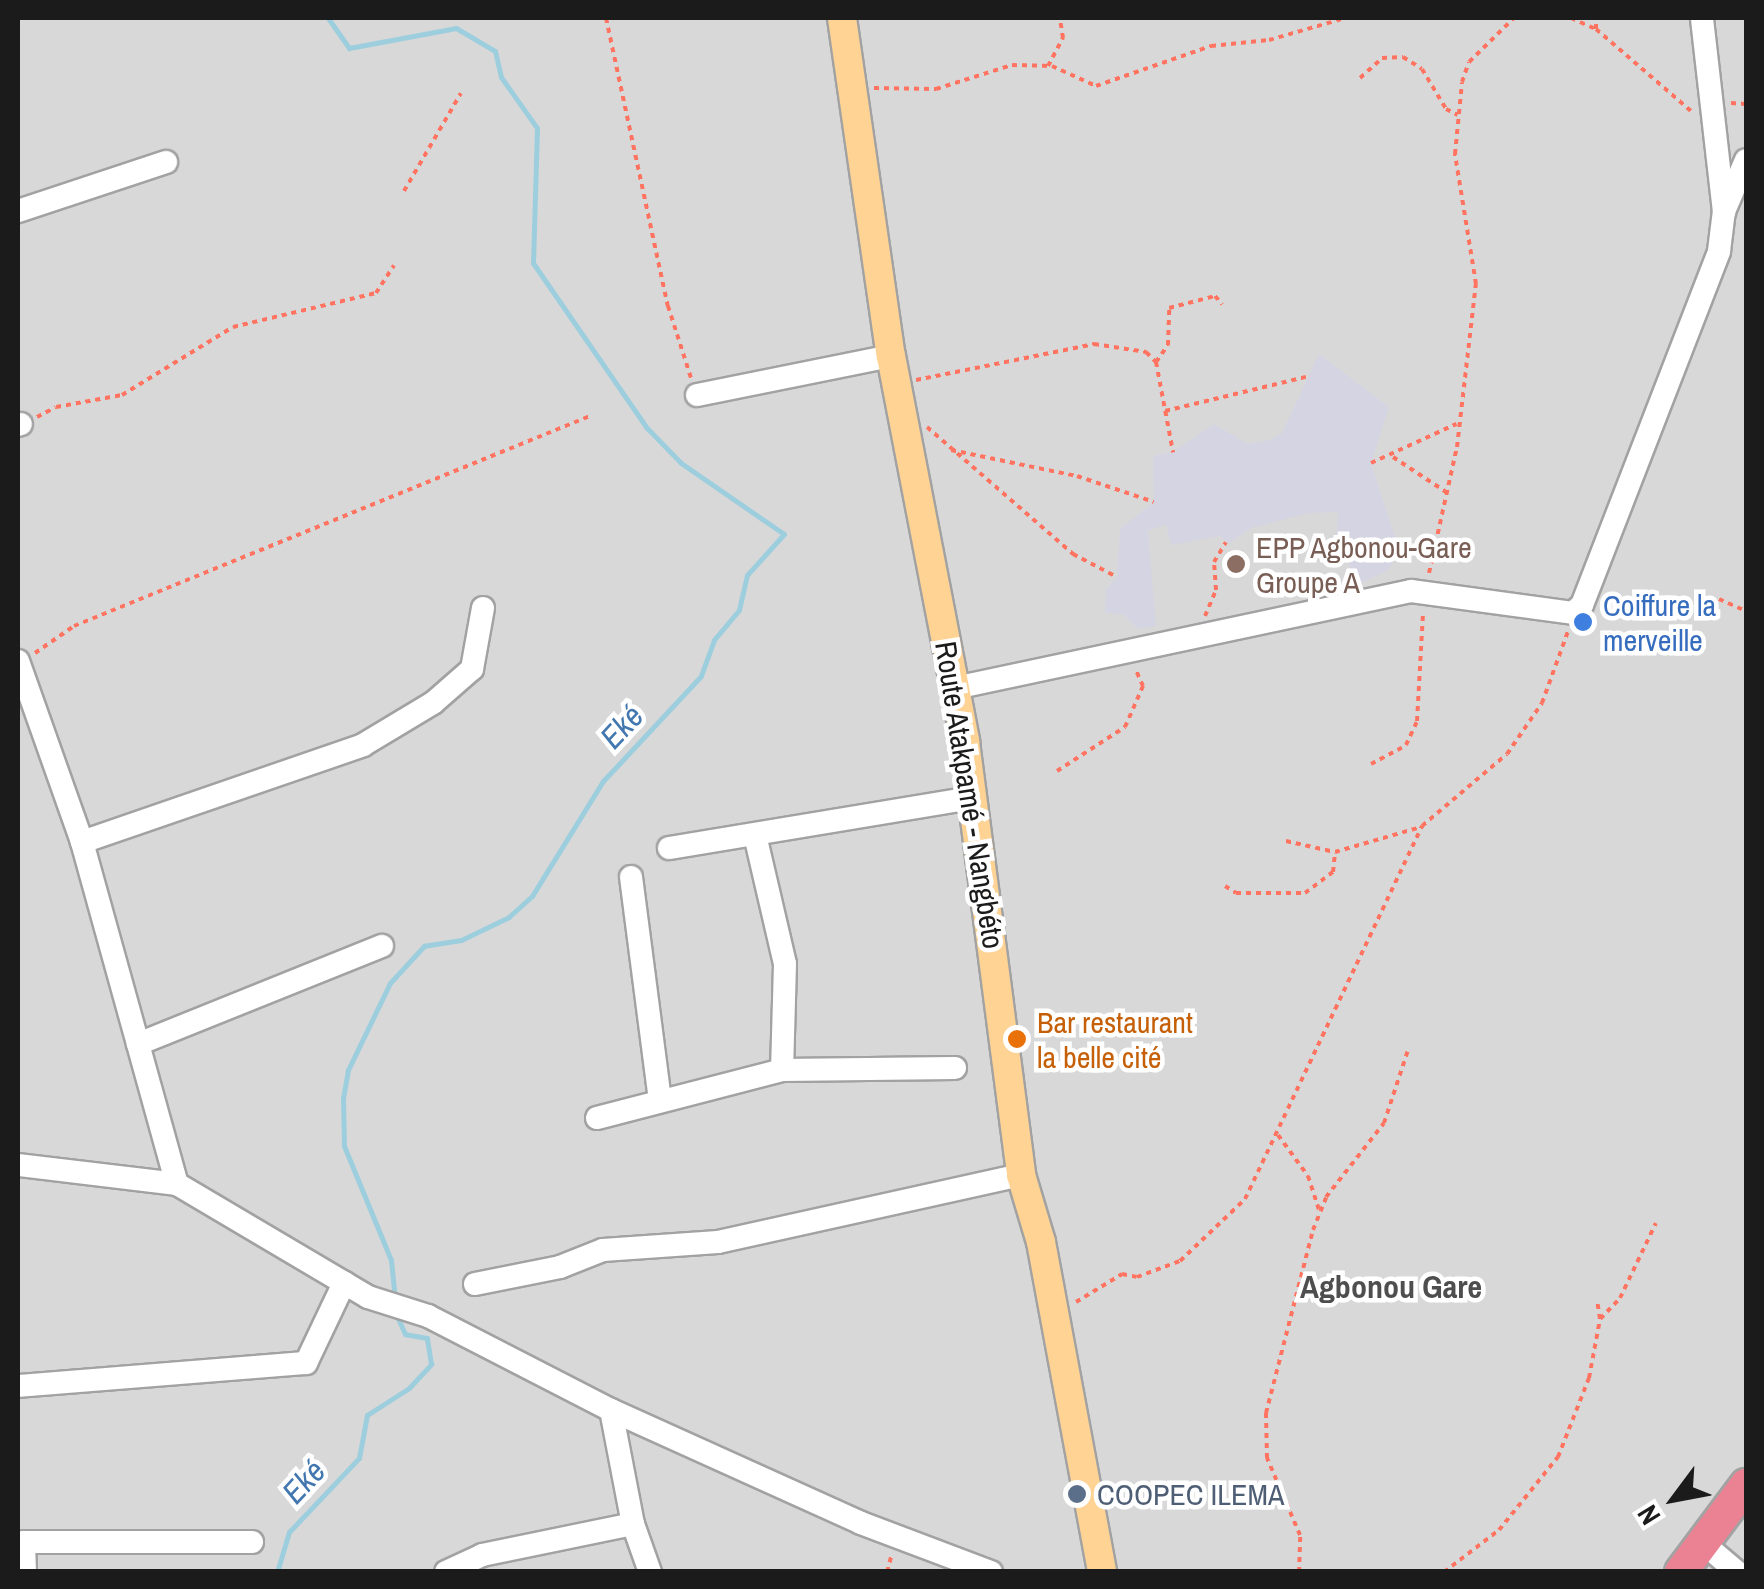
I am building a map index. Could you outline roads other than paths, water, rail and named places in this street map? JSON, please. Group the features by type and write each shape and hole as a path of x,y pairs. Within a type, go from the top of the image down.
{"highway":[{"path":"1681,1572 1746,1485"}],"main road":[{"name":"Route Atakpamé - Nangbéto","path":"842,18 891,356 955,688 1021,1176 1052,1308 1102,1572"}],"street":[{"path":"955,688 1132,654 1411,591 1564,617 1582,604 1719,251 1724,212 1702,18"},
{"path":"1724,212 1746,160"},
{"path":"18,210 166,162"},
{"path":"697,395 891,356"},
{"path":"82,842 363,745 433,702 472,669 482,608"},
{"path":"19,660 82,842 177,1184"},
{"path":"669,848 972,798"},
{"path":"755,834 785,964 782,1070"},
{"path":"631,876 660,1099"},
{"path":"138,1044 382,946"},
{"path":"597,1118 782,1070 955,1068"},
{"path":"18,1166 177,1184 368,1297 428,1316 612,1410 861,1524 992,1572"},
{"path":"474,1284 560,1267 603,1250 718,1242 1021,1176"},
{"path":"18,1386 306,1363 344,1283"},
{"path":"612,1410 633,1524 650,1572"},
{"path":"446,1572 482,1554 633,1524"},
{"path":"26,1572 24,1542 252,1542"},
{"path":"1703,1543 1737,1572"}],"waterway":[{"name":"Eké","path":"328,18 349,48 456,28 495,51 501,77 537,128 533,263 647,428 681,463 784,534 747,575 739,610 714,640 701,676 603,781 532,896 509,917 461,940 424,946 390,983 348,1070 343,1099 344,1146 391,1260 395,1300"},
{"name":"Eké","path":"277,1572 289,1532 359,1458 367,1415 409,1388 431,1364 427,1338 405,1334 397,1316"}],"place":[{"name":"EPP Agbonou-Gare Groupe A","path":"1236,564"},
{"name":"Coiffure la merveille","path":"1583,622"},
{"name":"Bar restaurant la belle cité","path":"1017,1039"},
{"name":"COOPEC ILEMA","path":"1077,1494"}],"district":[{"name":"Agbonou Gare","path":"1391,1287"}]}
